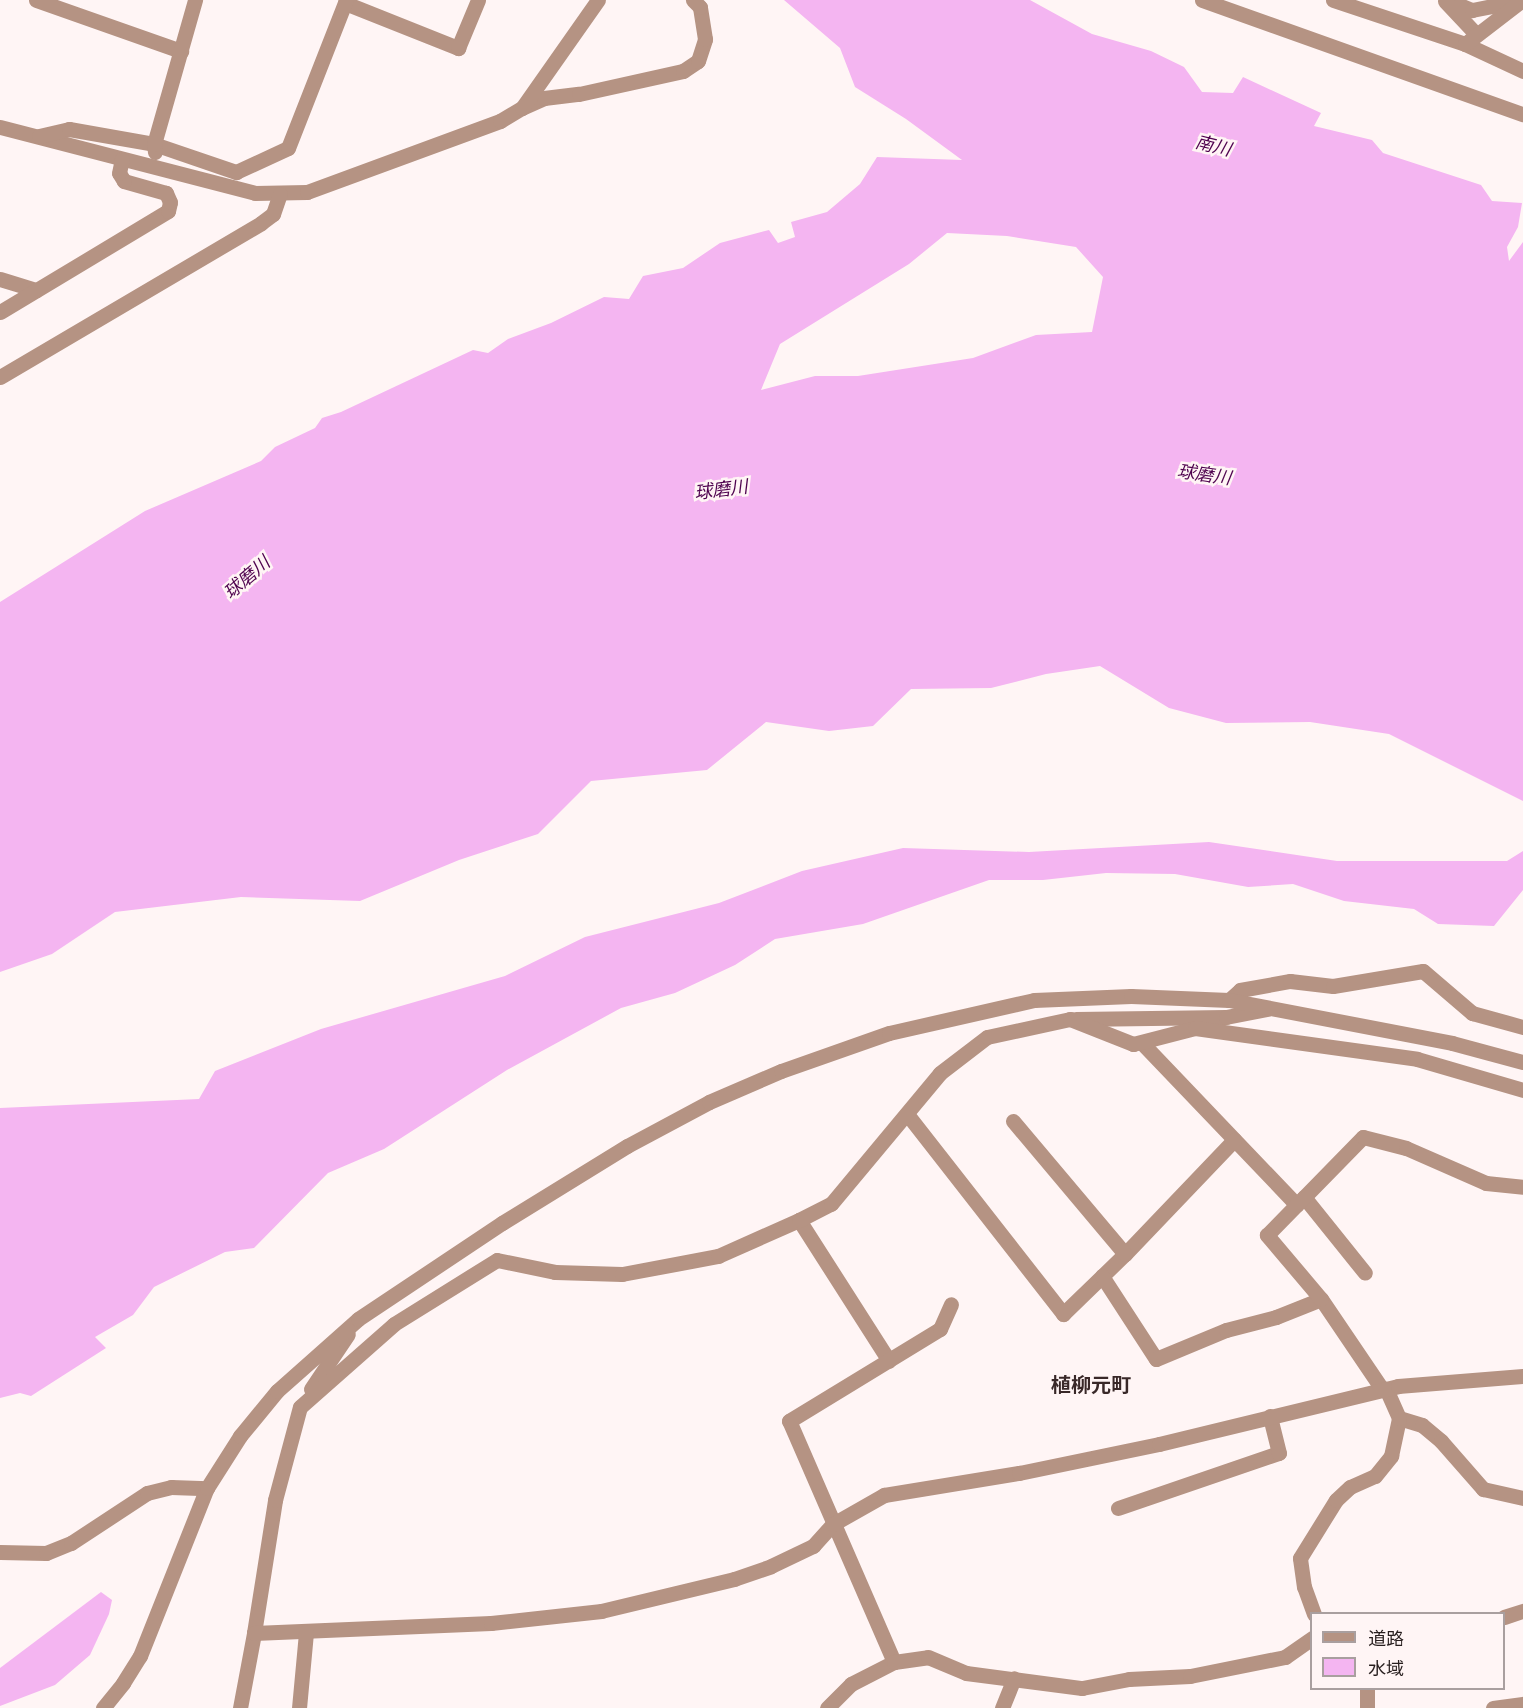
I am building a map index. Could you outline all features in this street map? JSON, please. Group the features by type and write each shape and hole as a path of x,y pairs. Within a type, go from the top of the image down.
{"street":[{"path":"36,0 181,51"},
{"path":"150,166 156,154 154,144 195,0"},
{"path":"36,136 69,129 154,144 236,172 288,148 346,2 458,48 478,0"},
{"path":"522,108 598,0"},
{"path":"0,127 255,193 307,192 500,121 544,98 579,94 682,71 698,62 705,39 700,7 693,0"},
{"path":"1202,0 1523,114"},
{"path":"1333,0 1470,39 1523,71"},
{"path":"1445,0 1470,39"},
{"path":"1445,0 1472,10 1523,0"},
{"path":"1470,39 1523,0"},
{"path":"0,312 168,211 170,202 166,193 124,181 119,173 122,159"},
{"path":"0,377 261,223 273,214 279,194"},
{"path":"0,279 36,290"},
{"path":"1229,1000 1240,990 1290,981 1333,986 1423,971 1472,1013 1523,1027"},
{"path":"103,1708 123,1683 140,1656 207,1488 240,1436 277,1391 358,1319 502,1223 627,1146 709,1102 781,1071 889,1033 1034,1000 1131,996 1229,1000 1452,1043 1523,1062"},
{"path":"1070,1019 1132,1044 1195,1028 1226,1017 1270,1008"},
{"path":"300,1407 394,1324 496,1260 555,1272 622,1274 718,1256 799,1221 831,1204 940,1073 987,1037 1070,1019 1140,1016 1226,1017"},
{"path":"1195,1028 1417,1059 1523,1090"},
{"path":"1142,1043 1234,1140 1300,1201 1365,1273"},
{"path":"907,1114 1063,1314 1125,1254 1234,1140"},
{"path":"1013,1121 1125,1254"},
{"path":"1313,1612 1304,1587 1300,1558 1336,1500 1350,1487 1382,1470 1391,1456 1397,1437 1399,1418 1384,1389 1321,1299 1267,1235 1363,1137 1406,1148 1486,1183 1523,1187"},
{"path":"799,1221 889,1360"},
{"path":"1102,1276 1156,1359 1226,1330 1276,1317 1321,1299"},
{"path":"894,1662 789,1421 940,1329 951,1304"},
{"path":"240,1708 275,1500 300,1407 358,1319"},
{"path":"254,1633 491,1623 601,1611 734,1579 761,1569 813,1546 833,1524 884,1495 1019,1473 1159,1444 1384,1389 1468,1379 1523,1376"},
{"path":"1118,1508 1279,1454 1270,1416"},
{"path":"1399,1418 1422,1425 1441,1441 1483,1489 1523,1498"},
{"path":"0,1552 46,1553 71,1544 147,1493 171,1487 207,1488"},
{"path":"1505,1616 1523,1611"},
{"path":"299,1708 306,1632"},
{"path":"827,1708 851,1684 894,1662 928,1657 966,1673 1082,1688 1129,1679 1190,1676 1285,1657 1310,1639"},
{"path":"1002,1708 1014,1678"},
{"path":"1367,1690 1367,1708"},
{"path":"1493,1708 1523,1704"}],"water":[{"path":"784,0 1030,0 1092,34 1151,51 1184,67 1202,92 1233,93 1243,77 1321,113 1314,126 1372,140 1383,153 1481,185 1492,201 1522,203 1518,227 1507,247 1509,261 1523,242 1523,801 1389,734 1310,722 1226,723 1169,708 1100,666 1046,674 991,688 911,689 873,726 829,731 766,722 707,770 591,781 538,834 459,860 360,901 241,897 115,912 52,954 0,972 0,602 145,511 261,461 275,447 315,428 322,418 341,412 473,350 488,353 508,339 551,323 604,297 629,299 643,276 683,268 720,243 769,230 778,243 795,237 791,222 827,212 860,184 877,157 962,160 906,119 855,87 840,48","holes":["947,233 1007,236 1076,247 1103,277 1092,332 1036,335 973,358 858,376 815,376 761,390 780,344 909,264"]},
{"path":"1209,842 1337,861 1507,861 1523,851 1523,890 1494,926 1438,924 1414,909 1344,901 1293,884 1248,887 1175,874 1106,873 1043,880 989,880 863,924 775,939 735,965 675,993 621,1008 507,1070 384,1149 328,1173 254,1248 225,1252 154,1287 133,1315 95,1337 106,1348 31,1396 20,1393 0,1398 0,1108 199,1099 215,1071 321,1029 505,976 585,937 719,903 802,871 903,848 1029,852"},
{"path":"101,1592 112,1600 109,1614 90,1655 55,1685 0,1706 0,1668"}],"district":[{"name":"植柳元町","path":"1091,1385"}],"water label":[{"name":"南川","path":"1213,146"},
{"name":"球磨川","path":"1204,475"},
{"name":"球磨川","path":"721,490"},
{"name":"球磨川","path":"247,578"}]}
